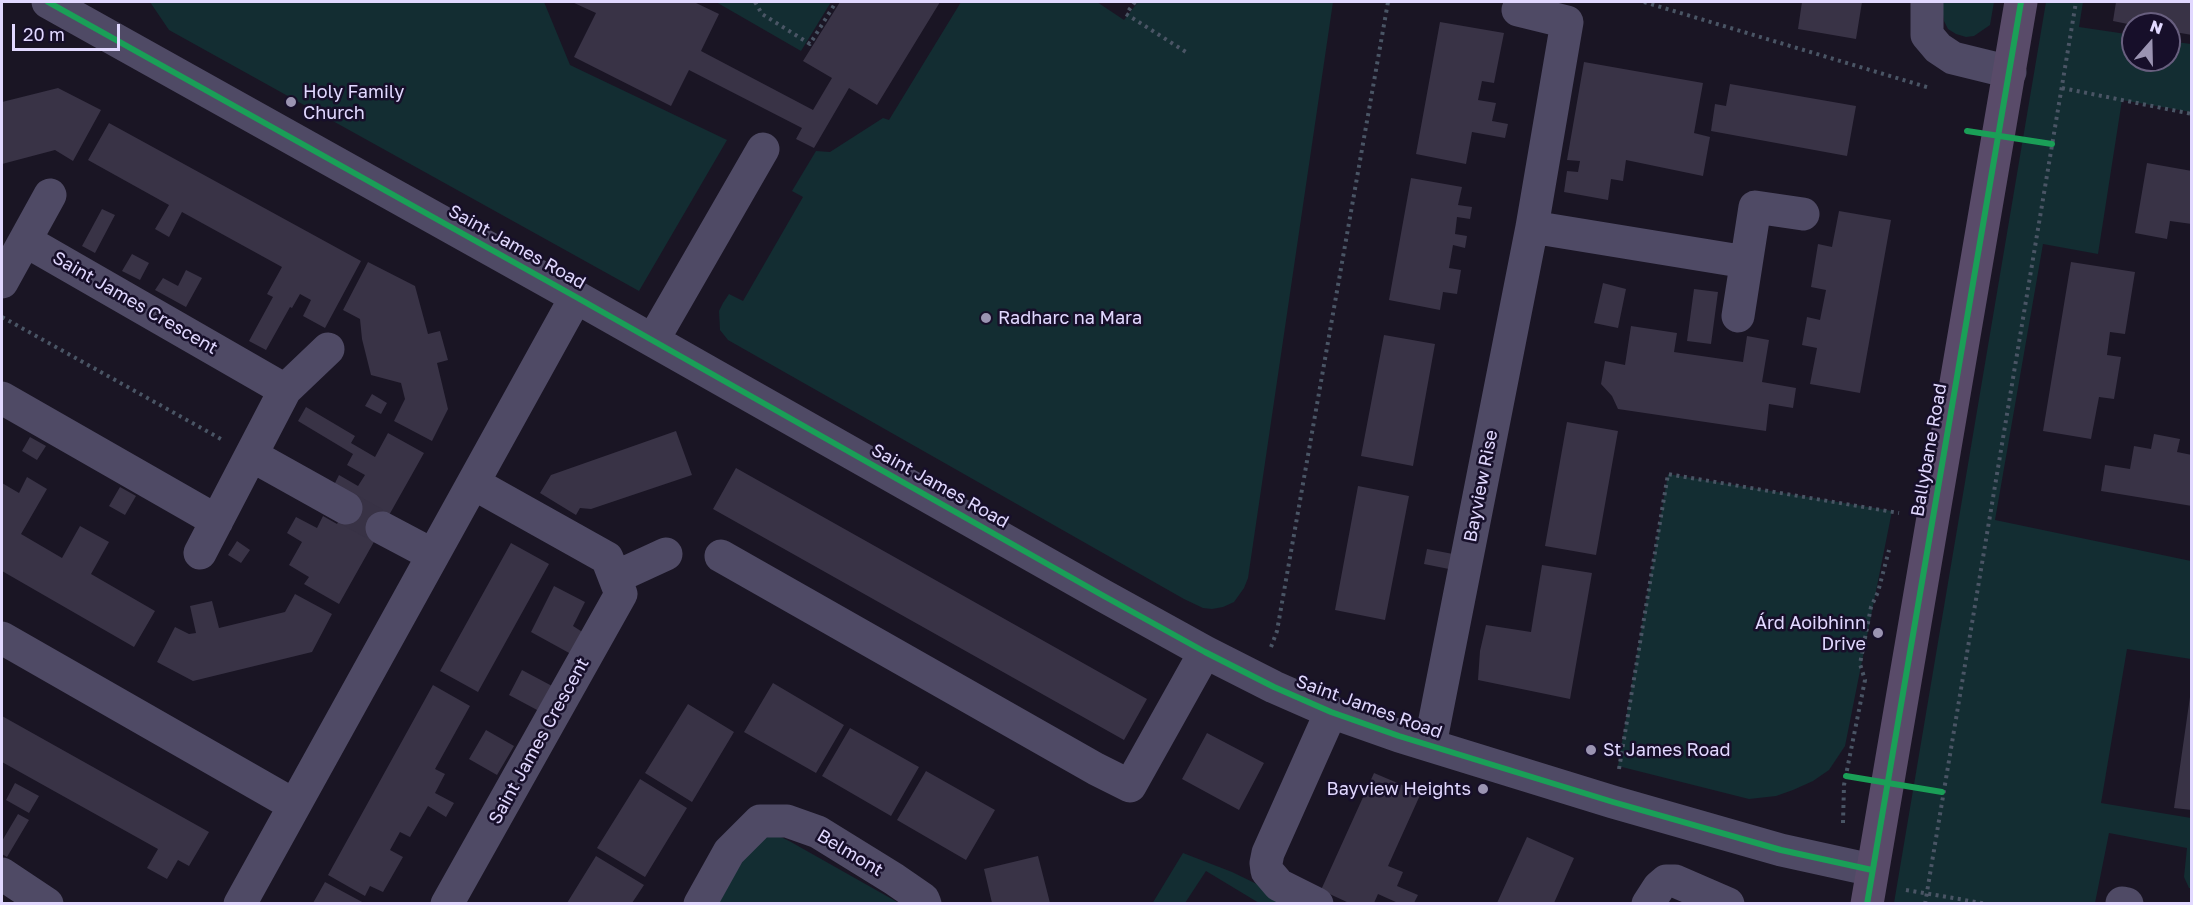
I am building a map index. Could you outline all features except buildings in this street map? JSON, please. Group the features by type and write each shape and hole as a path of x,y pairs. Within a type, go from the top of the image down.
{"main road":[{"name":"Ballybane Road","path":"1869,886 2021,2"}],"street":[{"name":"Saint James Road","path":"48,2 1205,652 1259,680 1331,712 1430,746 1781,850 1869,886"},
{"path":"1927,2 1927,35 1938,48 1953,58 2010,72"},
{"name":"Bayview Rise","path":"1430,746 1532,226 1567,22 1518,10"},
{"path":"653,340 763,149"},
{"path":"2,282 50,195"},
{"path":"1738,316 1755,207 1803,214"},
{"path":"1532,226 1746,262"},
{"name":"Saint James Crescent","path":"26,241 285,390"},
{"path":"240,903 576,297"},
{"path":"200,553 285,390 328,349"},
{"path":"2,398 217,521"},
{"path":"251,455 346,508"},
{"path":"473,483 607,558 616,577 666,554"},
{"path":"382,528 433,555"},
{"path":"721,556 1086,764 1130,786 1205,652"},
{"name":"Saint James Crescent","path":"447,903 621,594 616,577"},
{"path":"2,638 294,806"},
{"path":"1317,903 1279,885 1267,871 1266,862 1331,712"},
{"name":"Belmont","path":"700,903 729,852 760,821 787,821 818,832 894,879 923,899 925,903"},
{"path":"2,874 47,903"},
{"path":"1648,903 1666,881 1675,881 1728,903"}],"path":[{"path":"755,2 762,14 810,44 836,2"},
{"path":"1135,2 1126,14 1186,52"},
{"path":"1259,680 1278,631 1388,2"},
{"path":"1644,2 1939,90"},
{"path":"1925,903 2076,2"},
{"path":"2062,88 2192,114"},
{"path":"1999,135 2052,144"},
{"path":"2,317 251,455"},
{"path":"1613,802 1668,474 1892,511 1932,520"},
{"path":"1846,776 1942,792"},
{"path":"1869,886 1988,903"}],"green space":[{"path":"150,2 544,2 570,65 727,140 639,291 169,30"},
{"path":"716,2 831,2 801,51"},
{"name":"Radharc na Mara","path":"961,2 1097,2 1124,20 1138,2 1333,2 1248,578 1234,602 1223,607 1203,608 1184,599 728,340 720,330 719,311 723,303 729,294 743,301 803,197 792,191 816,151 830,152 883,118 889,120"},
{"path":"1941,2 1994,2 1990,25 1974,36 1966,37 1956,34 1948,29 1944,21"},
{"path":"2046,2 2083,2 2079,27 2121,33 2121,72 2181,72 2181,43 2191,44 2191,112 2122,100 2098,254 2043,244 1995,520 2191,561 2191,659 2127,649 2101,803 2191,818 2191,888 2184,877 2187,848 2109,833 2095,903 1894,903"},
{"path":"1668,474 1892,511 1845,746 1829,770 1813,781 1793,790 1776,796 1749,799 1618,766"},
{"path":"777,835 899,903 714,904 756,838"},
{"path":"1183,853 1232,872 1296,903 1259,903 1206,871 1185,903 1152,904"}],"tunnel":[{"path":"346,508 382,528"}],"cycle path":[{"path":"48,2 1102,595 1274,687 1331,712 1399,736 1613,802 1781,850 1872,870"},
{"path":"1867,904 2021,2"},
{"path":"1967,131 2052,144"},
{"path":"1846,776 1942,792"}],"place":[{"name":"Holy Family Church","path":"291,102"},
{"name":"Radharc na Mara","path":"986,318"},
{"name":"Árd Aoibhinn Drive","path":"1878,633"},
{"name":"St James Road","path":"1591,750"},
{"name":"Bayview Heights","path":"1483,789"}]}
